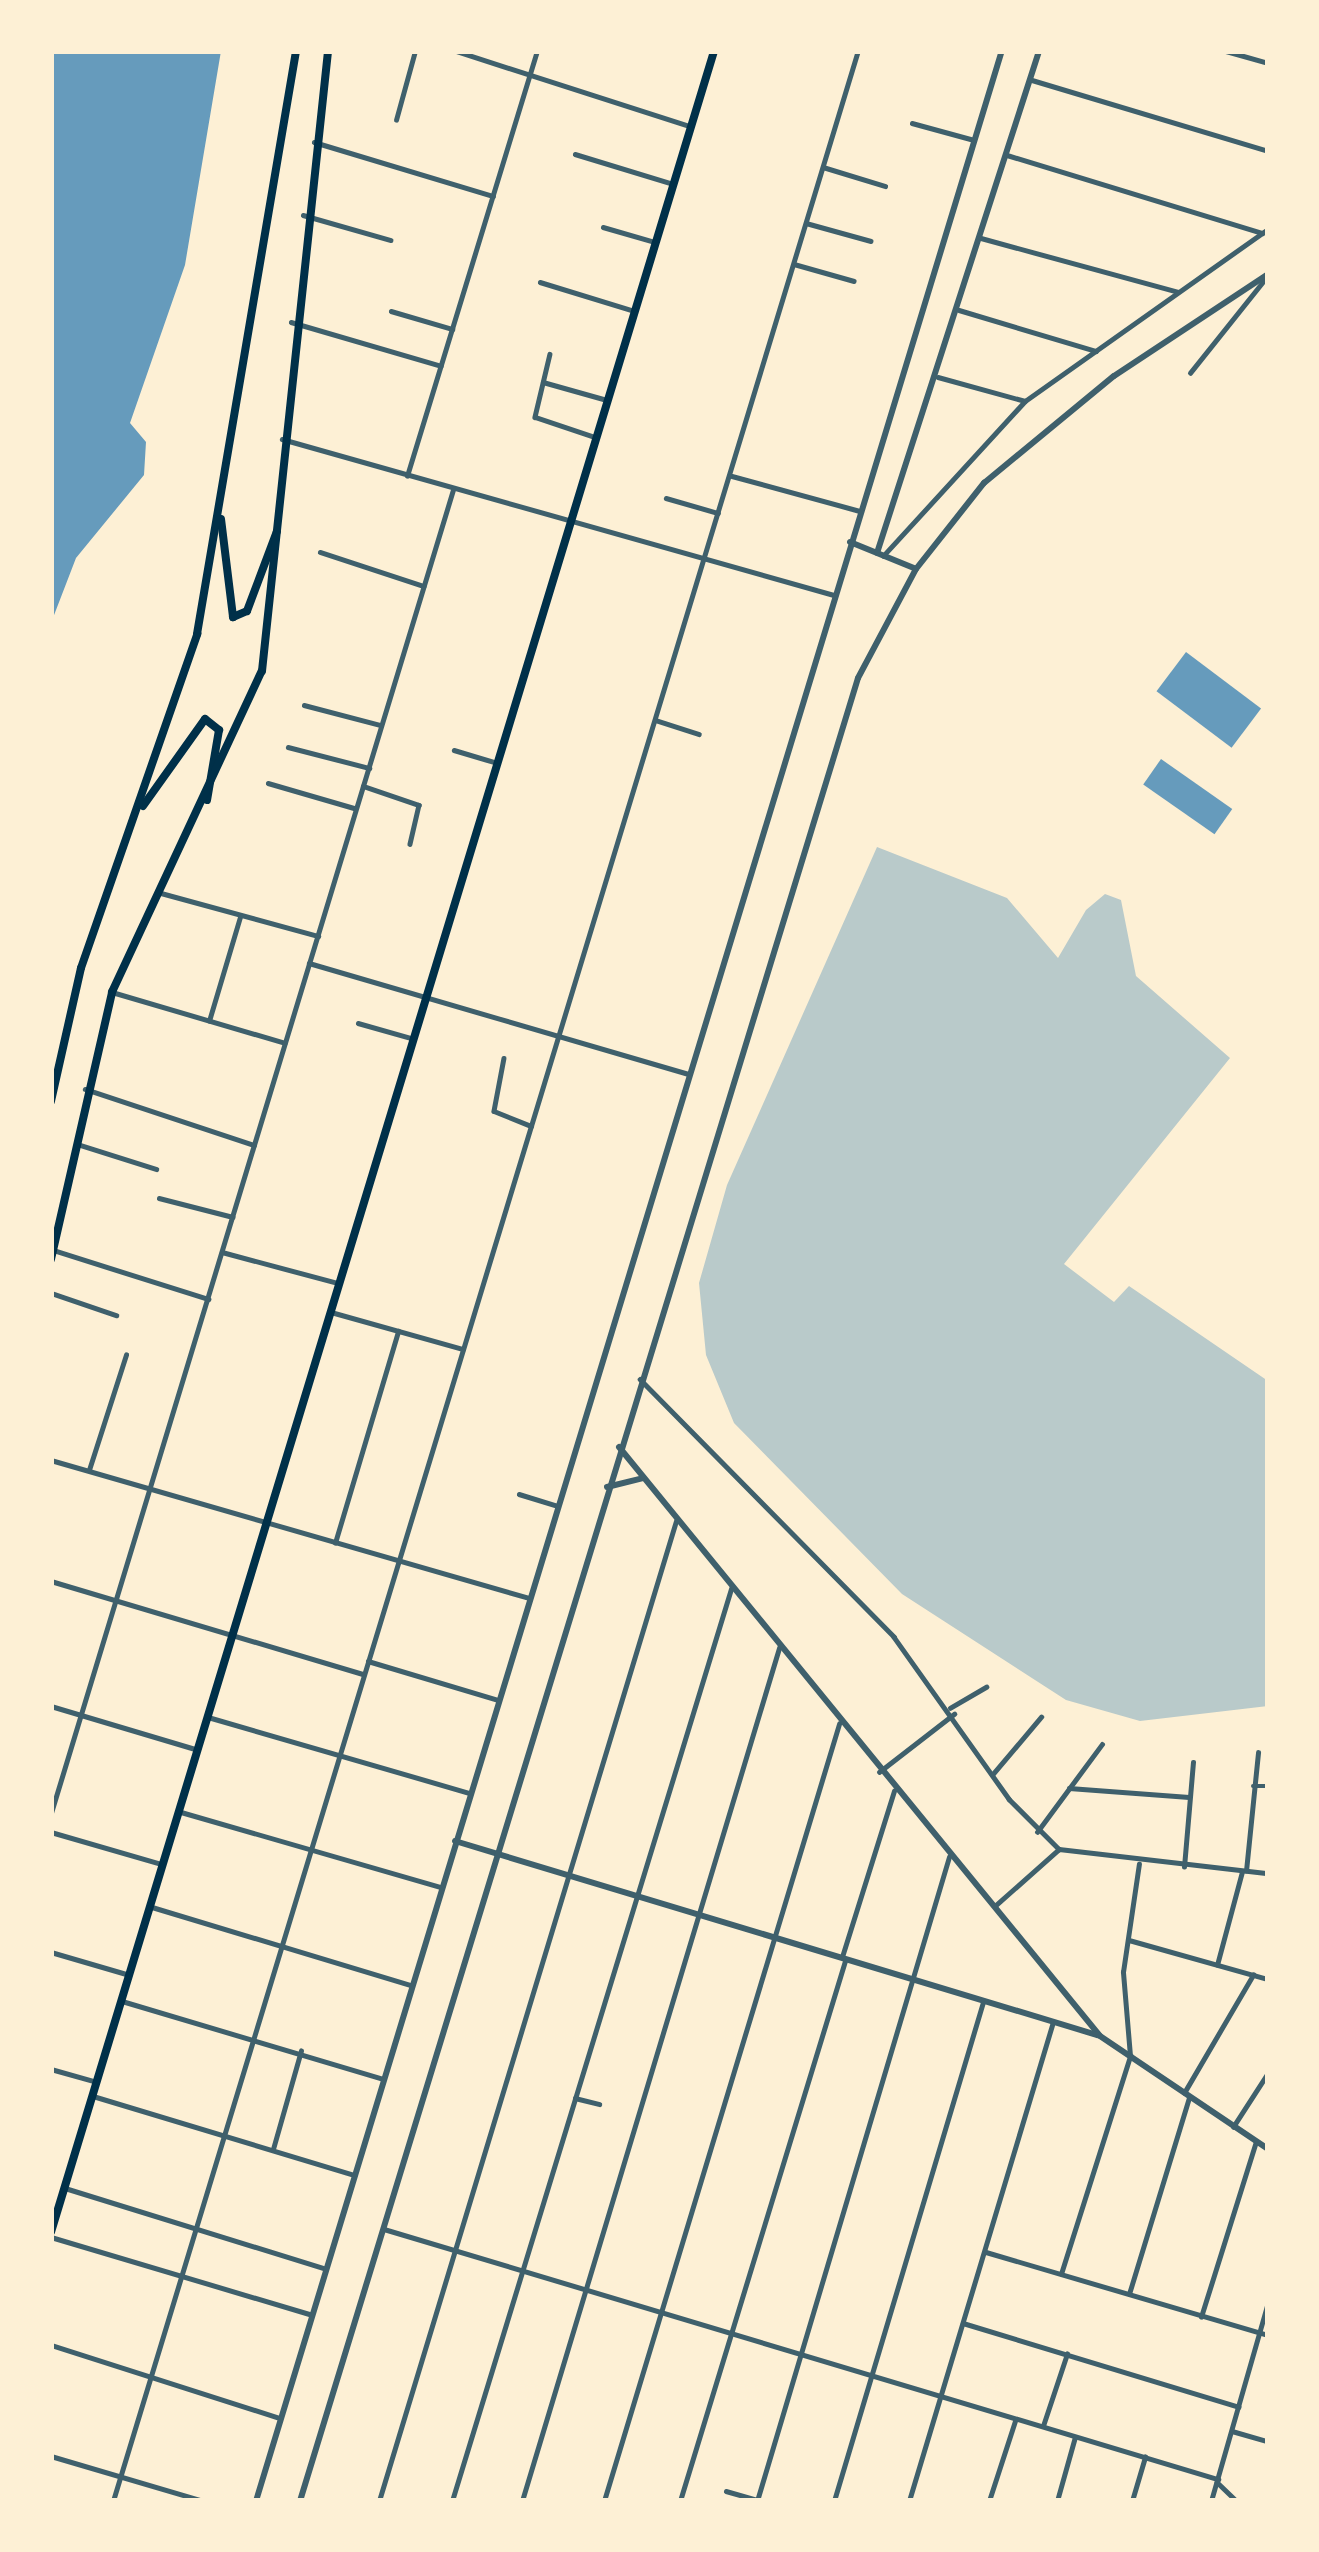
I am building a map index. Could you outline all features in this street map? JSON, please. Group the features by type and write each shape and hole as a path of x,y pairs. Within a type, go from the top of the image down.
{"main road":[{"path":"51,1102 81,968 185,679 220,511 296,51"},
{"path":"52,1255 112,992 155,891 207,801 262,671 278,531 291,322 328,51"},
{"path":"51,2235 55,2199 64,2188 93,2096 714,51"},
{"path":"220,511 233,617 248,611 278,531"},
{"path":"140,808 205,719 219,730 207,801"}],"street":[{"path":"396,120 415,51"},
{"path":"407,476 537,51"},
{"path":"113,2501 858,51"},
{"path":"256,2501 527,1598 1002,51"},
{"path":"880,555 1039,51"},
{"path":"1226,51 1268,63"},
{"path":"460,52 691,126"},
{"path":"1030,80 1268,151"},
{"path":"912,123 974,140"},
{"path":"314,142 493,196"},
{"path":"575,154 673,184"},
{"path":"1006,155 1265,231"},
{"path":"823,167 885,186"},
{"path":"303,215 391,240"},
{"path":"806,223 871,241"},
{"path":"603,227 655,242"},
{"path":"880,555 1025,401 1265,231"},
{"path":"981,238 1178,292"},
{"path":"794,264 854,280"},
{"path":"1190,373 1268,274"},
{"path":"300,2501 837,731 916,569 1024,446 1268,274"},
{"path":"540,282 634,311"},
{"path":"959,310 1096,350"},
{"path":"391,311 452,329"},
{"path":"291,322 441,366"},
{"path":"550,354 537,419 595,437"},
{"path":"938,377 1025,401"},
{"path":"542,382 607,400"},
{"path":"282,439 569,524 834,595"},
{"path":"730,475 860,512"},
{"path":"51,1813 453,490"},
{"path":"666,498 718,513"},
{"path":"850,542 916,569"},
{"path":"320,553 424,586"},
{"path":"304,705 381,726"},
{"path":"655,720 699,734"},
{"path":"288,747 369,768"},
{"path":"454,750 496,763"},
{"path":"268,783 356,809"},
{"path":"363,786 419,805 410,844"},
{"path":"155,891 318,936"},
{"path":"209,1021 241,915"},
{"path":"309,964 689,1074"},
{"path":"112,992 285,1043"},
{"path":"358,1023 413,1039"},
{"path":"504,1058 494,1111 531,1126"},
{"path":"86,1090 254,1145"},
{"path":"74,1143 156,1169"},
{"path":"159,1198 232,1216"},
{"path":"222,1252 340,1284"},
{"path":"52,1255 208,1299"},
{"path":"51,1293 116,1315"},
{"path":"331,1312 463,1349"},
{"path":"335,1544 398,1331"},
{"path":"89,1471 126,1355"},
{"path":"640,1379 878,1620 952,1712 1037,1832 1058,1849 1139,1864 1268,1873"},
{"path":"619,1448 839,1724 1100,2036 1268,2149"},
{"path":"51,1460 527,1598"},
{"path":"607,1487 642,1478"},
{"path":"519,1494 556,1505"},
{"path":"380,2501 676,1521"},
{"path":"51,1581 363,1674"},
{"path":"452,2501 731,1589"},
{"path":"522,2501 779,1648"},
{"path":"368,1660 498,1700"},
{"path":"879,1772 986,1687"},
{"path":"51,1706 198,1750"},
{"path":"208,1717 470,1793"},
{"path":"992,1774 1041,1717"},
{"path":"604,2501 839,1724"},
{"path":"1037,1832 1102,1744"},
{"path":"1217,1965 1244,1871 1258,1753"},
{"path":"1184,1867 1193,1762"},
{"path":"1253,1786 1268,1786"},
{"path":"1069,1788 1189,1797"},
{"path":"680,2501 894,1791"},
{"path":"180,1811 441,1887"},
{"path":"51,1832 163,1865"},
{"path":"455,1841 1100,2036"},
{"path":"992,1908 1058,1849"},
{"path":"726,2491 757,2501 949,1857"},
{"path":"1061,2274 1130,2056 1128,1940 1139,1864"},
{"path":"151,1906 411,1985"},
{"path":"1128,1940 1268,1979"},
{"path":"51,1952 130,1975"},
{"path":"1129,2294 1187,2095 1253,1975"},
{"path":"122,2001 302,2051 383,2079"},
{"path":"834,2501 983,2002"},
{"path":"909,2501 1053,2022"},
{"path":"272,2151 302,2051"},
{"path":"51,2069 97,2082"},
{"path":"1233,2127 1268,2072"},
{"path":"93,2096 354,2175"},
{"path":"575,2098 598,2104"},
{"path":"1201,2317 1256,2141"},
{"path":"64,2188 326,2269"},
{"path":"383,2229 1145,2457 1217,2480 1237,2501"},
{"path":"51,2235 312,2315"},
{"path":"985,2252 1268,2335"},
{"path":"1211,2501 1268,2302"},
{"path":"963,2323 1239,2407"},
{"path":"51,2345 281,2418"},
{"path":"1043,2426 1066,2354"},
{"path":"989,2501 1016,2418"},
{"path":"1232,2431 1268,2441"},
{"path":"1058,2501 1075,2436"},
{"path":"51,2456 204,2501"},
{"path":"1132,2501 1145,2457"}],"shaded area":[{"path":"877,847 1007,898 1058,958 1086,910 1105,894 1121,900 1136,976 1230,1058 1064,1264 1114,1302 1129,1286 1268,1381 1268,1706 1140,1721 1066,1700 902,1594 734,1423 706,1355 699,1283 727,1185"}],"water":[{"path":"51,51 221,51 185,265 130,423 146,442 144,475 76,558 51,623"},
{"path":"1186,652 1261,709 1232,748 1157,691"},
{"path":"1161,759 1232,809 1214,834 1143,784"}]}
